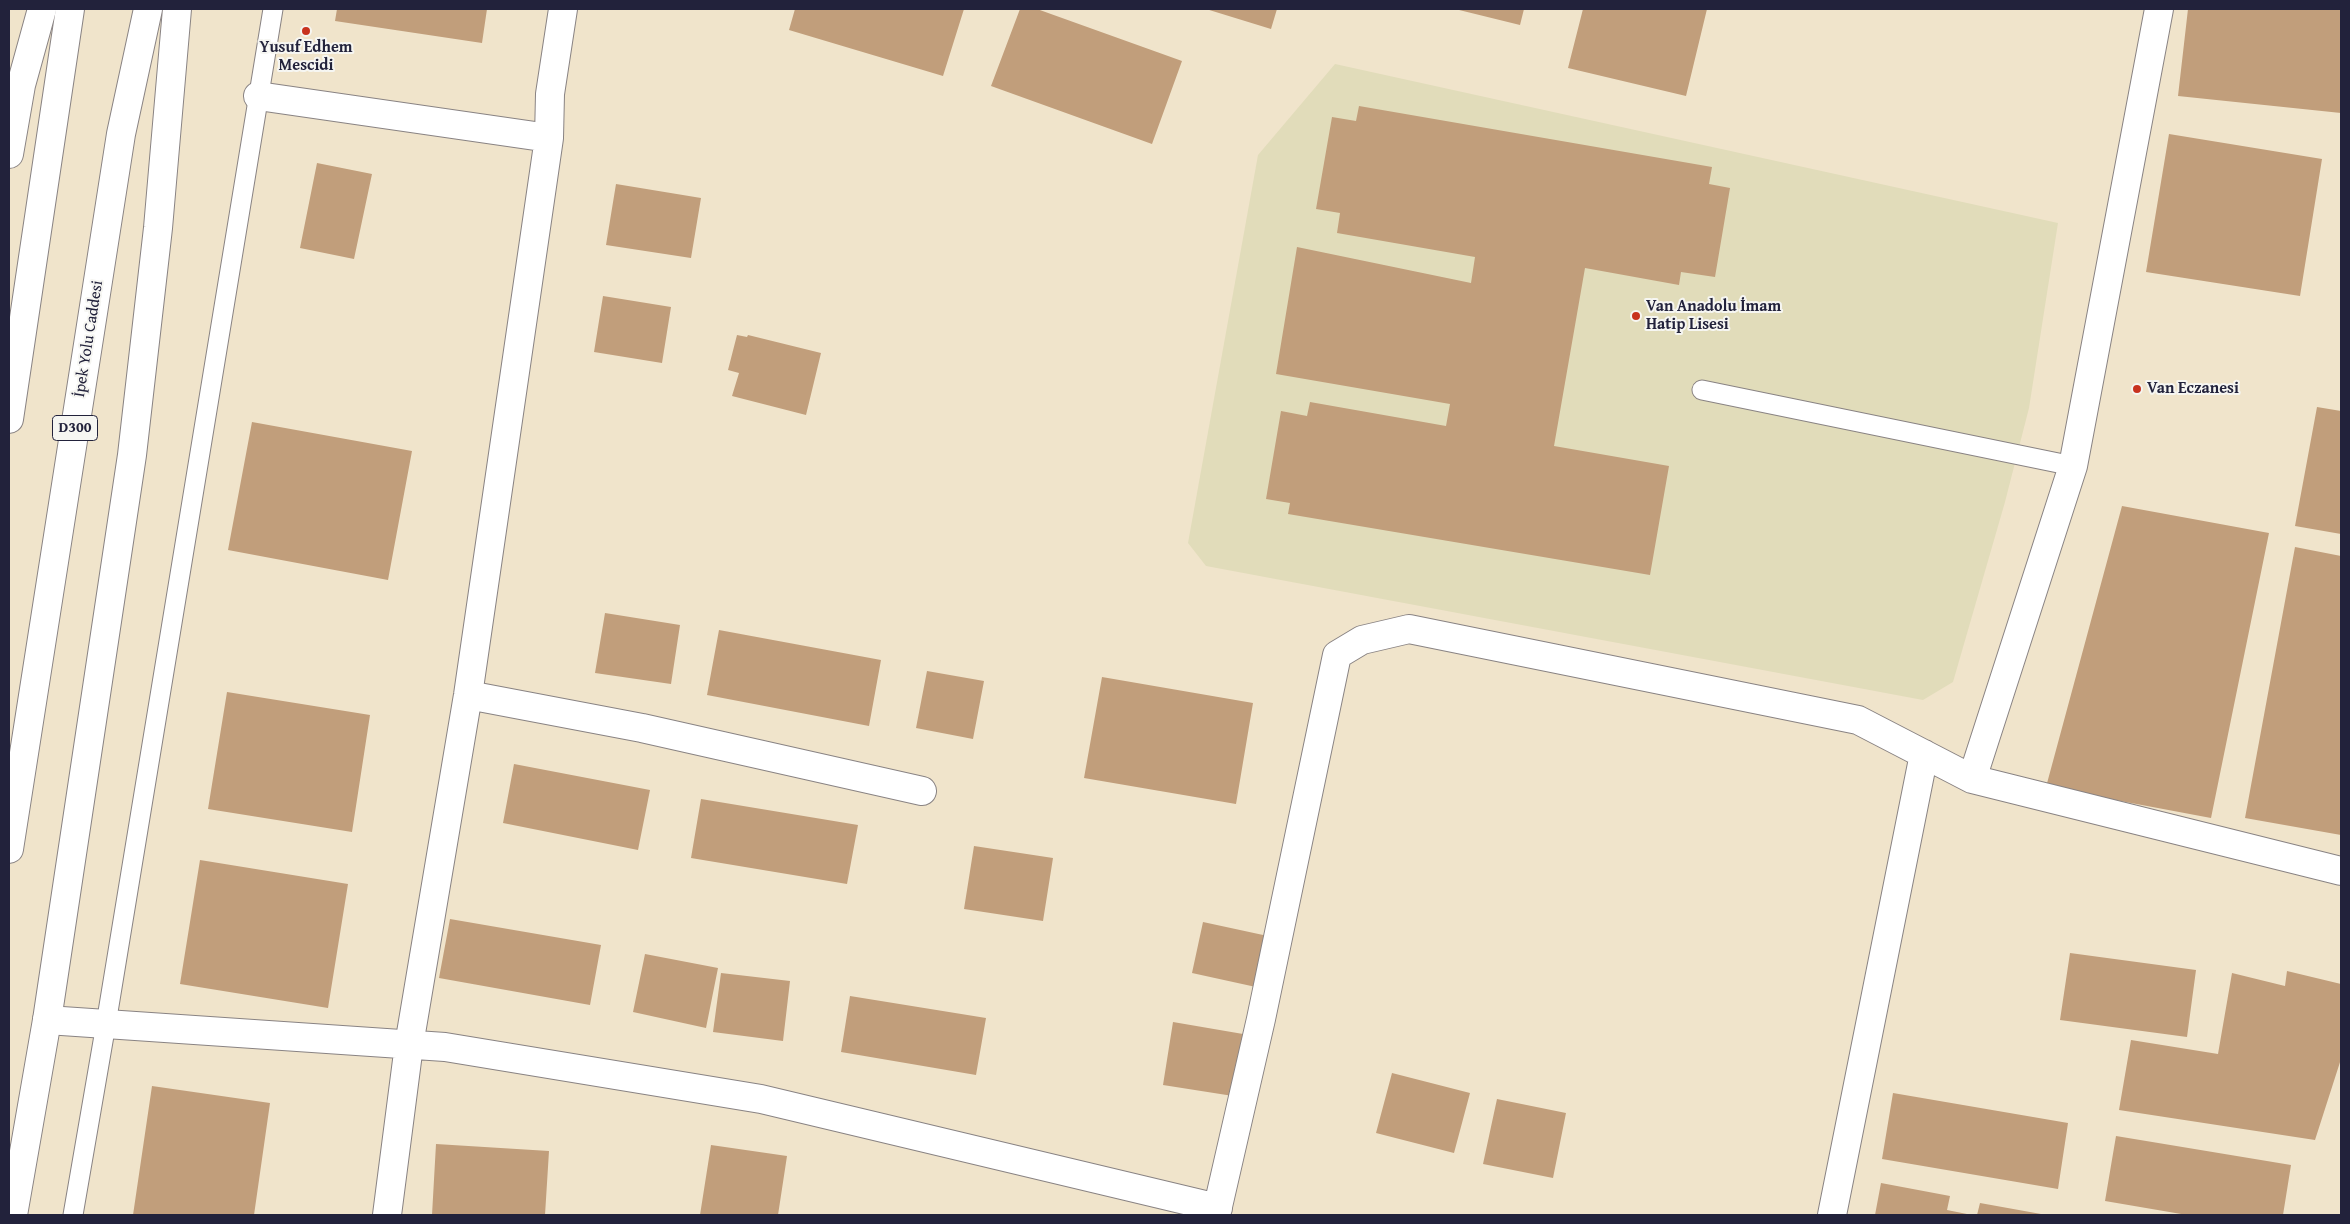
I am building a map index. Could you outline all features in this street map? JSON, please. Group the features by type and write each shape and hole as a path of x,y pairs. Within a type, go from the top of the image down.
{"main road":[{"path":"9,154 21,85 42,9"},
{"path":"9,419 70,9"},
{"name":"İpek Yolu Caddesi","path":"9,849 121,134 148,9"},
{"path":"13,1215 46,1020 132,455 158,228 177,9"},
{"path":"387,1215 409,1045 468,696 549,138 550,94 563,9"},
{"path":"1972,779 2073,466 2158,9"},
{"path":"258,96 549,138"},
{"path":"46,1020 445,1047 761,1099 1217,1212 1262,1019 1337,656 1362,640 1409,628 1858,720 1972,779 2341,871"},
{"path":"468,696 642,728 922,791"},
{"path":"1832,1215 1924,754"}],"lane":[{"path":"73,1215 273,9"},
{"path":"1702,390 2073,466"}],"shaded area":[{"name":"Van Anadolu İmam Hatip Lisesi","path":"1335,64 2058,223 2029,408 2005,502 1953,682 1923,700 1206,566 1188,543 1258,155"}],"building":[{"path":"337,9 487,9 482,43 335,21"},
{"path":"795,9 964,9 943,76 789,30"},
{"path":"1020,9 1037,9 1182,61 1152,144 991,86"},
{"path":"1206,9 1277,9 1271,29"},
{"path":"1455,9 1524,9 1520,25"},
{"path":"1583,9 1707,9 1686,96 1568,68"},
{"path":"2188,9 2341,9 2341,113 2178,96"},
{"path":"1359,106 1712,167 1709,184 1730,188 1715,277 1681,272 1679,285 1585,268 1554,446 1669,466 1650,575 1288,514 1290,503 1266,499 1281,411 1307,416 1310,402 1446,426 1450,404 1276,374 1297,247 1471,283 1475,257 1337,233 1340,213 1316,209 1332,117 1356,121"},
{"path":"2169,134 2322,159 2300,296 2146,272"},
{"path":"317,163 372,174 354,259 300,248"},
{"path":"616,184 701,198 691,258 606,245"},
{"path":"603,296 671,307 662,363 594,352"},
{"path":"737,335 747,337 748,335 821,353 806,415 732,396 739,373 728,370"},
{"path":"2317,407 2341,411 2341,534 2295,526"},
{"path":"252,422 412,451 388,580 228,550"},
{"path":"2122,506 2269,533 2211,818 2046,787"},
{"path":"2295,547 2341,556 2341,835 2245,818"},
{"path":"605,613 680,625 671,684 595,673"},
{"path":"719,630 881,660 869,726 707,695"},
{"path":"927,671 984,681 973,739 916,728"},
{"path":"1102,677 1253,703 1236,804 1084,778"},
{"path":"227,692 370,715 352,832 208,809"},
{"path":"514,764 650,790 638,850 503,823"},
{"path":"701,799 858,825 847,884 691,858"},
{"path":"974,846 1053,858 1043,921 964,909"},
{"path":"200,860 348,884 328,1008 180,984"},
{"path":"450,919 601,945 590,1005 439,978"},
{"path":"1203,922 1277,938 1265,989 1192,973"},
{"path":"2070,953 2196,970 2187,1037 2060,1020"},
{"path":"645,954 718,968 706,1028 633,1012"},
{"path":"2287,971 2341,984 2341,1059 2315,1140 2119,1110 2131,1040 2218,1054 2232,973 2285,986"},
{"path":"721,973 790,981 783,1041 713,1032"},
{"path":"850,996 986,1018 976,1075 841,1052"},
{"path":"1173,1022 1243,1034 1233,1096 1163,1085"},
{"path":"1392,1073 1470,1093 1454,1153 1376,1133"},
{"path":"152,1086 270,1103 254,1215 133,1215"},
{"path":"1893,1093 2068,1123 2058,1189 1882,1159"},
{"path":"1497,1099 1566,1113 1553,1178 1483,1164"},
{"path":"2116,1136 2291,1165 2283,1215 2187,1215 2105,1201"},
{"path":"436,1144 549,1151 545,1215 432,1215"},
{"path":"711,1145 787,1156 778,1215 700,1215"},
{"path":"1881,1183 1950,1196 1947,1210 1972,1215 1875,1215"},
{"path":"1980,1203 2041,1214 2041,1215 1977,1215"}],"place":[{"name":"Yusuf Edhem Mescidi","path":"306,31"},
{"name":"Van Anadolu İmam Hatip Lisesi","path":"1636,316"},
{"name":"Van Eczanesi","path":"2137,389"}]}
